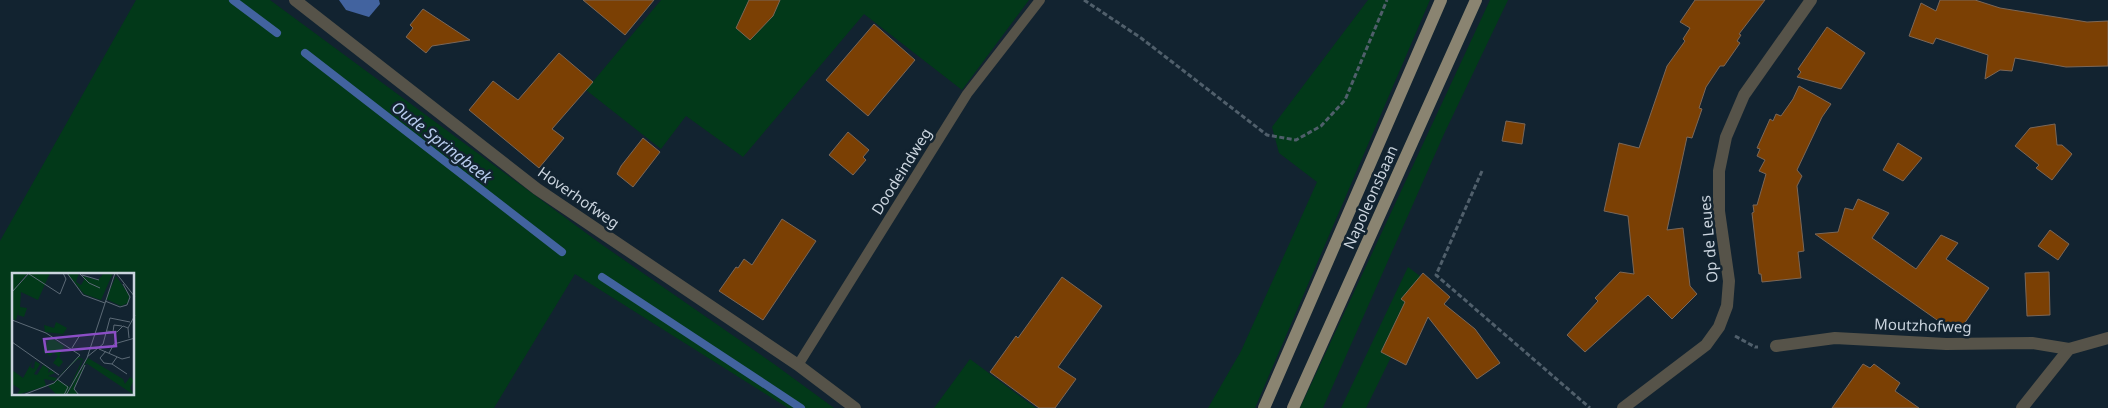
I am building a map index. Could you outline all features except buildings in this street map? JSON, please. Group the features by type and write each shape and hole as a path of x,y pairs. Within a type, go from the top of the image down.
{"main road":[{"name":"Napoleonsbaan","path":"1264,408 1441,0"},
{"name":"Napoleonsbaan","path":"1293,408 1476,0"}],"street":[{"name":"Hoverhofweg","path":"295,0 537,188 798,365 855,408"},
{"name":"Op de Leues","path":"1623,408 1706,345 1719,327 1727,306 1729,281 1719,211 1720,171 1726,137 1744,95 1811,0"},
{"name":"Moutzhofweg","path":"1776,346 1836,338 1946,344 2032,343 2069,349 2108,338"},
{"path":"2022,408 2069,349"}],"lane":[{"name":"Doodeindweg","path":"798,365 967,94 1040,0"}],"path":[{"path":"1084,0 1141,38 1267,135 1296,140 1321,126 1345,100 1387,0"},
{"path":"1482,171 1436,275 1590,408"},
{"path":"1719,327 1755,347 1776,346"}],"green space":[{"path":"136,0 270,0 601,244 834,408 788,408 575,274 494,408 0,408 0,241"},
{"path":"661,0 1029,0 962,90 864,14 743,157 686,116 661,149 586,90"},
{"path":"1368,0 1430,0 1255,408 1208,408 1241,351 1317,182 1279,153 1272,127"},
{"path":"1490,0 1508,0 1444,134 1323,408 1300,408"},
{"path":"1408,267 1428,282 1366,408 1341,408"},
{"path":"970,359 1036,408 934,408"}],"water":[{"path":"339,0 379,0 380,4 369,17 346,10"}],"waterway":[{"name":"Oude Springbeek","path":"233,0 277,33"},
{"name":"Oude Springbeek","path":"305,53 562,252"},
{"name":"Oude Springbeek","path":"602,277 801,408"}]}
